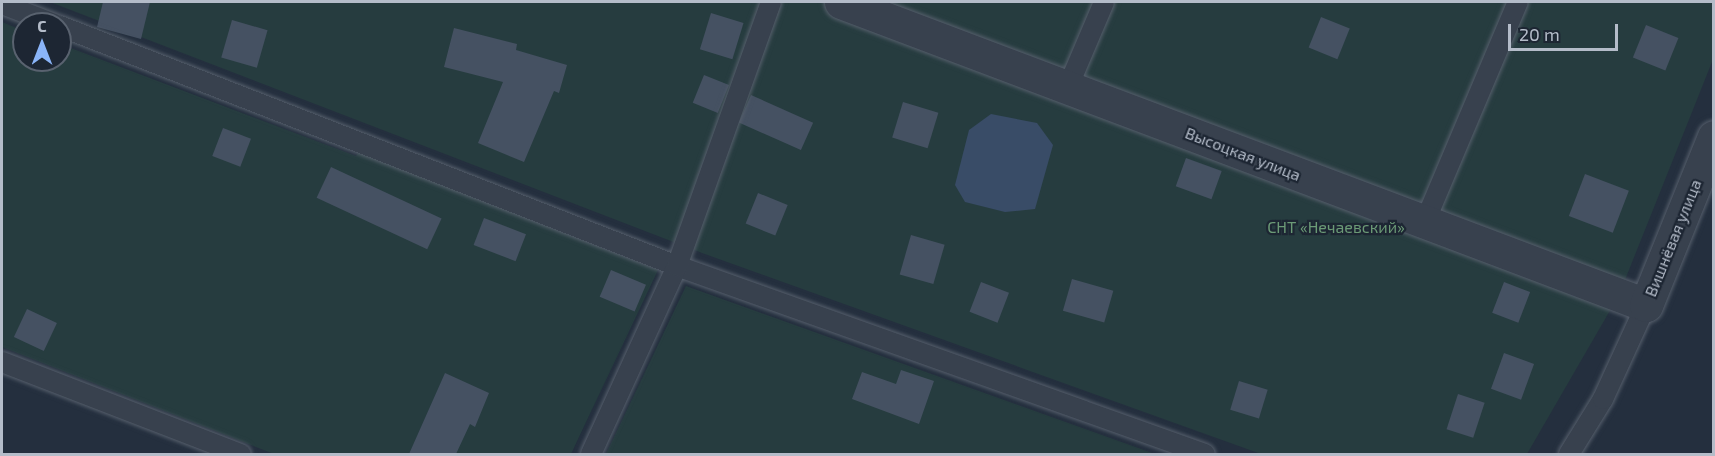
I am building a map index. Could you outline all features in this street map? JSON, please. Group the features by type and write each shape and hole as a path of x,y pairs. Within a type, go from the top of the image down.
{"street":[{"name":"Высоцкая улица","path":"841,2 1424,224 1646,305"},
{"name":"Вишнёвая улица","path":"1646,305 1713,137"}],"lane":[{"path":"591,454 677,266 771,2"},
{"path":"1068,87 1104,2"},
{"path":"1424,224 1518,2"},
{"path":"2,4 23,12"},
{"path":"72,31 677,266 1205,454"},
{"path":"1569,454 1603,399 1646,305"},
{"path":"2,362 241,454"}],"green space":[{"name":"СНТ «Нечаевский»","path":"50,2 1713,2 1714,57 1619,295 1527,454 1261,454 702,253"},
{"path":"2,22 12,26 12,72 72,72 72,49 356,156 359,152 658,270 571,454 274,454 2,347"},
{"path":"686,286 1155,454 606,454"}],"water":[{"path":"991,114 1037,123 1053,145 1035,209 1005,212 965,202 955,185 969,130"}],"building":[{"path":"103,2 150,2 141,39 97,27"},
{"path":"711,13 744,23 732,59 700,49"},
{"path":"1321,17 1350,29 1337,59 1309,48"},
{"path":"232,20 268,30 257,68 221,57"},
{"path":"1646,25 1678,38 1665,71 1633,57"},
{"path":"454,28 517,44 516,50 567,65 559,93 554,91 524,162 478,143 503,82 444,67"},
{"path":"704,75 729,85 718,113 693,103"},
{"path":"751,95 813,123 801,150 739,122"},
{"path":"903,102 938,113 928,148 892,137"},
{"path":"223,128 251,139 240,167 212,156"},
{"path":"1186,158 1222,171 1211,199 1176,186"},
{"path":"331,167 442,219 427,249 317,198"},
{"path":"1585,174 1629,191 1613,233 1569,216"},
{"path":"758,193 788,205 775,236 746,224"},
{"path":"484,218 526,234 516,261 474,245"},
{"path":"911,235 945,245 933,284 900,274"},
{"path":"611,270 646,285 635,312 600,297"},
{"path":"1072,279 1113,291 1104,323 1063,311"},
{"path":"981,282 1009,293 998,323 970,312"},
{"path":"1504,282 1530,292 1518,323 1492,313"},
{"path":"27,309 57,323 44,351 14,337"},
{"path":"1504,353 1534,364 1521,400 1491,389"},
{"path":"901,370 934,381 919,424 852,399 862,372 896,384"},
{"path":"445,373 489,393 475,427 470,424 456,454 409,454"},
{"path":"1239,381 1268,390 1259,418 1230,410"},
{"path":"1458,394 1485,403 1473,438 1447,429"}]}
